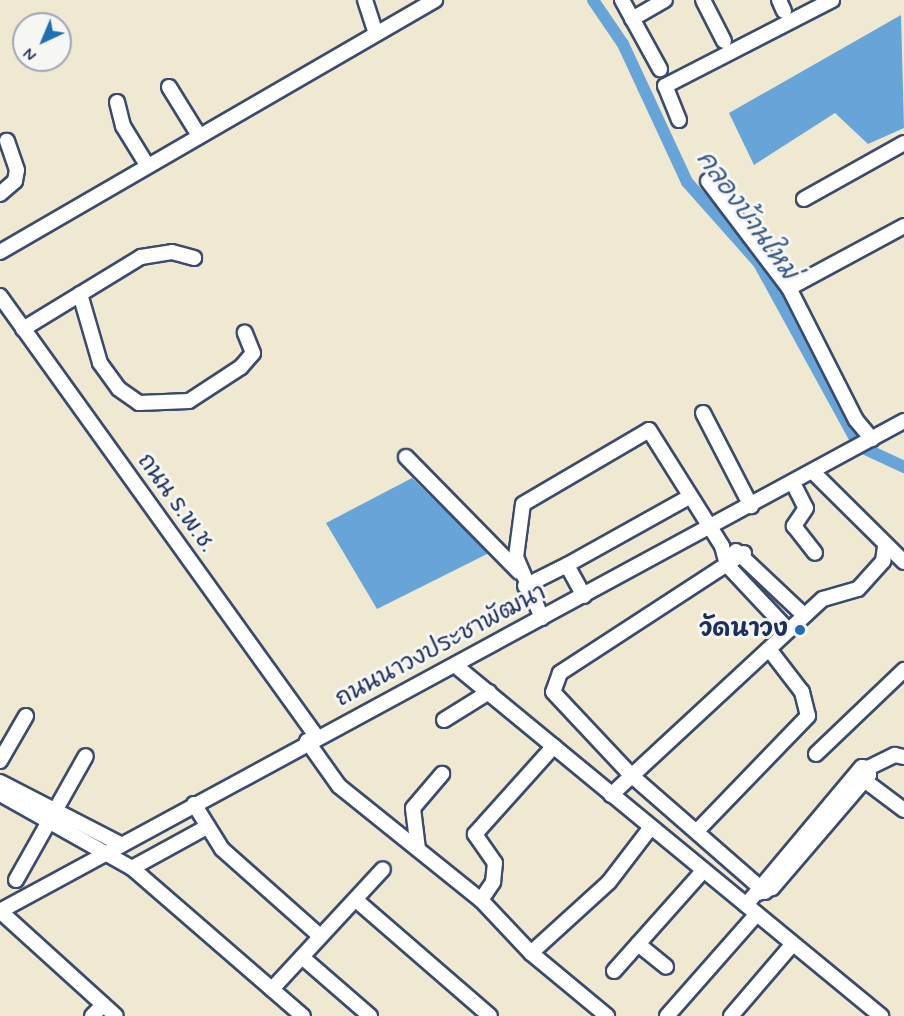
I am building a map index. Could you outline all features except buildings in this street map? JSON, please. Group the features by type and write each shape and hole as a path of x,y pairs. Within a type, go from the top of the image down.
{"street":[{"path":"365,0 376,33"},
{"path":"0,252 198,134 376,33 409,6 435,0"},
{"path":"622,0 660,69"},
{"path":"632,19 665,0"},
{"path":"703,0 724,41"},
{"path":"679,120 665,87 832,0"},
{"path":"169,87 198,134"},
{"path":"117,102 123,126 147,165"},
{"path":"0,194 15,181 17,170 7,141"},
{"path":"804,199 904,143"},
{"path":"708,181 789,288 856,420 870,440"},
{"path":"789,288 904,226"},
{"path":"23,329 141,257 172,252 194,258"},
{"path":"80,294 100,363 118,389 139,403 189,401 241,367 253,353 245,333"},
{"name":"ถนน ร.พ.ช.","path":"0,296 312,739 339,786 481,900 531,953 607,1016"},
{"path":"703,413 752,506"},
{"name":"ถนนนาวงประชาพัฒนา","path":"0,911 312,739 456,666 711,529 904,421"},
{"path":"519,572 519,512 529,497 645,430 656,436 689,497 722,546 727,565 788,630"},
{"path":"405,457 519,572 542,618"},
{"path":"813,472 885,546 904,562"},
{"path":"793,483 806,508 794,526 815,553"},
{"path":"525,585 567,565 689,497"},
{"path":"722,546 744,553 804,615"},
{"path":"611,795 823,599 858,589 883,561 885,546"},
{"path":"744,553 553,682 556,698 631,775 697,831 761,891"},
{"path":"567,565 584,596"},
{"path":"697,831 808,716 802,692 769,649"},
{"path":"456,666 704,870 791,946 881,1016"},
{"path":"816,754 904,670"},
{"path":"444,720 489,692"},
{"path":"0,761 6,736 26,716"},
{"path":"481,900 493,882 495,863 475,834 554,746"},
{"path":"667,1016 751,910 761,891 866,774 894,755 904,757"},
{"path":"16,880 86,756"},
{"path":"418,849 413,808 442,774"},
{"path":"866,774 904,810"},
{"path":"0,782 53,815 116,849 132,868 303,1016"},
{"path":"0,794 53,815"},
{"path":"194,804 222,849 320,936"},
{"path":"132,868 207,827"},
{"path":"531,953 609,882 651,827"},
{"path":"272,989 383,868"},
{"path":"614,971 704,870"},
{"path":"356,900 489,1016"},
{"path":"0,911 116,1016"},
{"path":"638,944 666,967"},
{"path":"731,1016 791,946"},
{"path":"302,957 370,1016"},
{"path":"92,1016 103,1005"}],"water":[{"path":"901,15 904,128 868,144 835,113 754,165 729,113"},
{"path":"412,478 489,553 377,609 326,523"}],"waterway":[{"name":"คลองบ้านใหม่","path":"593,0 623,44 687,182 759,263 859,446 904,467"}],"place":[{"name":"วัดนาวง","path":"800,630"}]}
